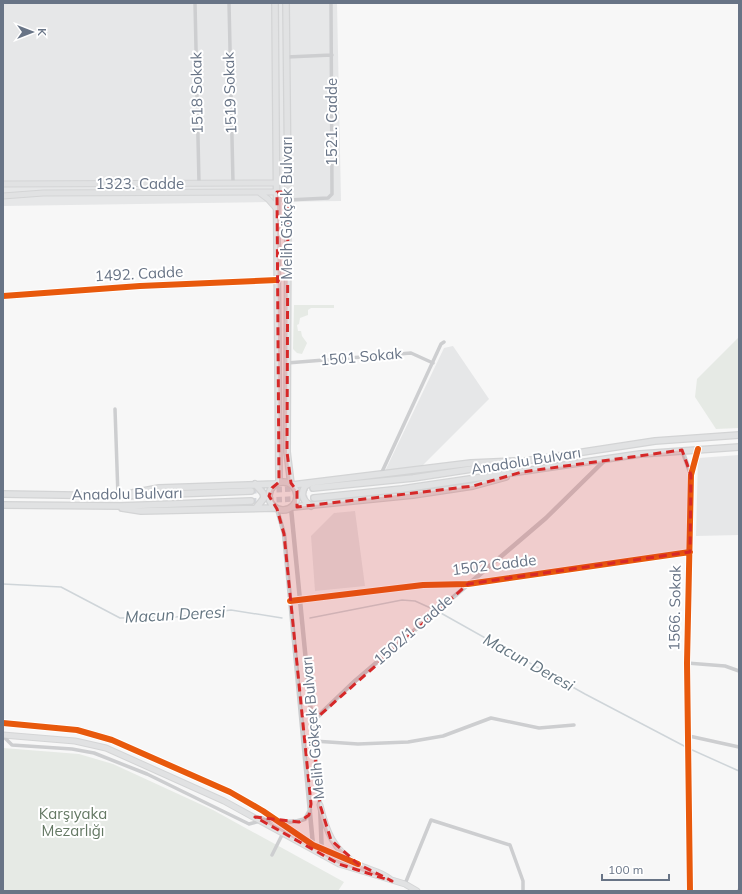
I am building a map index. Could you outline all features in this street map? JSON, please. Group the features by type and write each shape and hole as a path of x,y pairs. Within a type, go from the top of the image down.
{"main road":[{"name":"Melih Gökçek Bulvarı","path":"275,3 277,483"},
{"name":"Melih Gökçek Bulvarı","path":"286,3 288,183 287,452 291,484"},
{"name":"1323. Cadde","path":"6,184 276,183"},
{"path":"276,183 288,183"},
{"path":"6,184 5,196 38,193 288,192"},
{"path":"38,184 38,193"},
{"path":"259,192 268,198 276,208"},
{"name":"Anadolu Bulvarı","path":"313,485 406,479 526,462 655,441 739,435"},
{"name":"Anadolu Bulvarı","path":"314,498 402,489 682,450 739,447"},
{"path":"311,506 303,500 302,495 305,486 381,474 503,460 526,462"},
{"path":"104,506 141,511 256,508 276,508 286,510 292,508 473,486 522,472"},
{"path":"276,508 272,504 269,496 277,483"},
{"path":"120,496 159,488 277,483 313,485"},
{"path":"255,484 263,493 264,498 256,508"},
{"path":"291,484 298,496 292,508"},
{"name":"Anadolu Bulvarı","path":"3,494 120,496 251,491"},
{"name":"Anadolu Bulvarı","path":"3,505 104,506 251,501"},
{"path":"3,735 75,741 98,745 224,801 351,869 405,884 417,891"},
{"path":"320,805 331,840 358,864 383,874 392,881"}],"street":[{"name":"1518 Sokak","path":"195,3 199,183"},
{"name":"1519 Sokak","path":"229,3 233,183"},
{"name":"1521. Cadde","path":"288,200 328,198 332,194 332,3"},
{"path":"287,57 332,55"},
{"name":"1492. Cadde","path":"3,296 140,286 277,280"},
{"path":"381,474 441,344 444,342"},
{"name":"1501 Sokak","path":"287,364 411,353 433,363"},
{"path":"115,409 120,496"},
{"path":"691,475 698,449"},
{"path":"682,450 691,475"},
{"name":"1502/1 Cadde","path":"312,722 355,681 546,518 605,460"},
{"name":"1566. Sokak","path":"690,891 687,663 691,475"},
{"name":"Melih Gökçek Bulvarı","path":"276,508 284,534 311,804 312,847"},
{"name":"Melih Gökçek Bulvarı","path":"292,508 320,805 322,853"},
{"name":"1502 Cadde","path":"301,601 423,585 468,584 690,552"},
{"path":"290,601 301,601"},
{"path":"687,663 725,666 739,671"},
{"path":"314,741 358,744 408,742 443,736 491,718 539,728 574,725"},
{"path":"3,723 77,730 112,740 230,792 278,820 312,847"},
{"path":"3,735 12,745 72,749 94,753 154,778 250,824 262,821"},
{"path":"689,739 739,748"},
{"path":"255,817 290,822 305,819 308,815 311,804"},
{"path":"405,884 431,820 510,844 523,881 523,891"},
{"path":"272,855 283,833"},
{"path":"322,853 358,864"}],"highlighted area":[{"path":"277,192 288,192 287,452 291,483 297,491 297,507 473,486 522,472 682,450 691,475 690,552 468,584 312,722 320,805 331,840 358,864 392,881 339,864 255,817 299,822 309,815 311,804 284,534 277,509 269,496 272,488 279,482"}],"shaded area":[{"path":"3,3 337,3 341,201 3,206"},
{"path":"453,346 489,399 422,466 385,471 444,348"},
{"path":"739,455 739,535 696,536 698,458"},
{"path":"355,511 365,586 315,591 311,536 334,513"}],"green space":[{"path":"294,305 334,305 334,308 311,308 308,310 308,315 300,318 299,324 297,325 298,331 301,331 302,336 307,343 302,354 297,353 293,349"},
{"path":"739,337 739,428 716,429 695,397 697,379"},
{"name":"Karşıyaka Mezarlığı","path":"3,748 79,754 113,764 213,810 344,882 338,891 3,891"}],"waterway":[{"name":"Macun Deresi","path":"3,584 61,587 120,618 176,617 231,610 282,618"},
{"name":"Macun Deresi","path":"310,618 402,600 415,601 435,610"},
{"name":"Macun Deresi","path":"439,612 585,694 686,747"},
{"name":"Macun Deresi","path":"690,749 739,771"}],"tunnel":[{"path":"251,491 313,488"},
{"path":"251,501 314,498"}],"cycle path":[{"path":"3,296 140,286 277,280"},
{"path":"690,891 687,663 691,475 698,449"},
{"path":"290,601 423,585 468,584 690,552"},
{"path":"3,723 77,730 112,740 230,792 263,811 313,845 358,864"}]}
